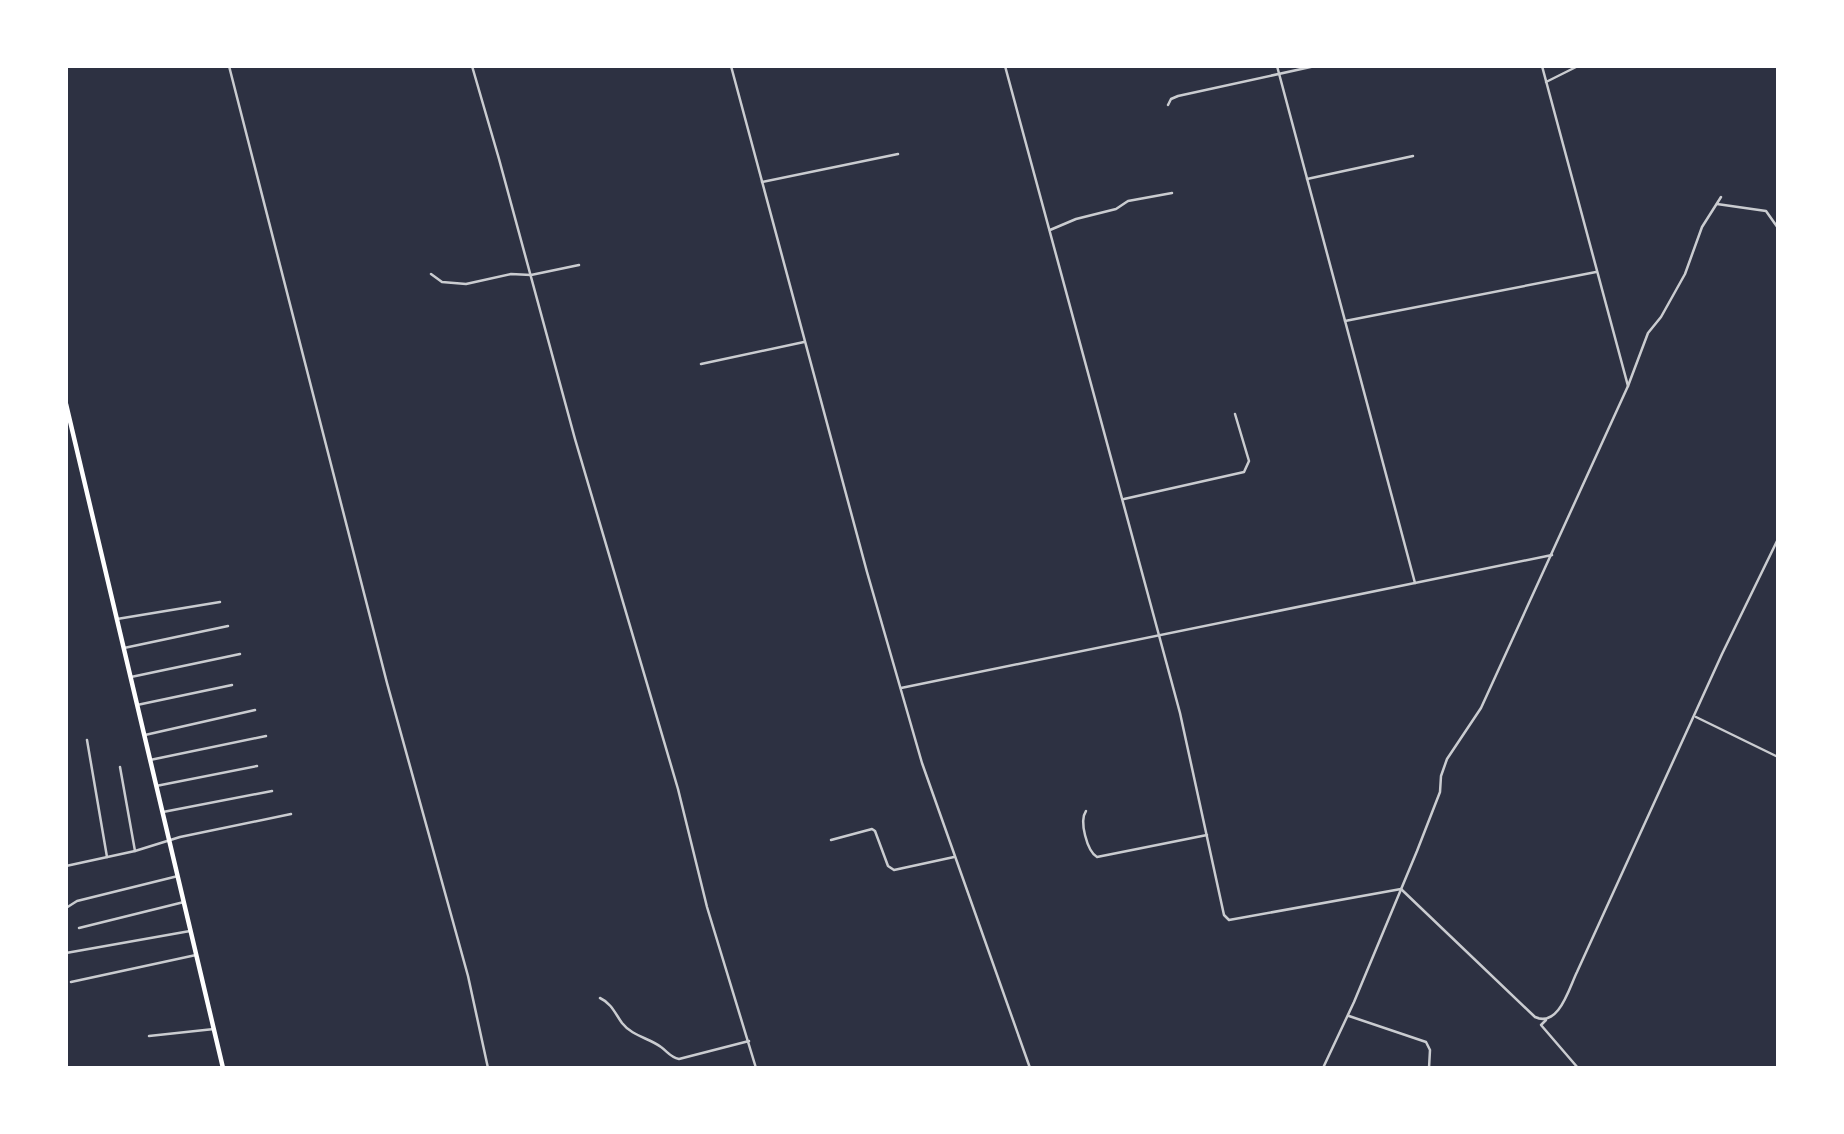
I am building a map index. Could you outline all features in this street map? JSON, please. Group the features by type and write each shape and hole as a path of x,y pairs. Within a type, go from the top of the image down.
{"main road":[{"path":"66,404 223,1068"}],"street":[{"path":"229,66 390,695 468,976 488,1068"},
{"path":"472,66 575,439 678,789 707,907 756,1068"},
{"path":"731,66 922,763 1030,1068"},
{"path":"1005,66 1124,499 1185,735 1224,915 1229,919 1401,889"},
{"path":"1277,66 1415,583"},
{"path":"1168,105 1171,99 1178,96 1315,66"},
{"path":"1542,66 1628,386"},
{"path":"1546,82 1576,67"},
{"path":"762,182 898,154"},
{"path":"1307,179 1413,156"},
{"path":"1049,231 1076,219 1116,209 1128,201 1172,193"},
{"path":"1323,1068 1348,1016 1439,796 1441,776 1447,758 1481,708 1628,386 1648,333 1661,317 1685,274 1702,227 1721,197"},
{"path":"1717,204 1766,211 1777,228"},
{"path":"431,274 439,281 457,284 511,274 531,275 579,265"},
{"path":"1345,321 1597,271"},
{"path":"701,364 805,342"},
{"path":"1124,499 1244,472 1249,461 1235,414"},
{"path":"1578,1068 1541,1025 1554,1016 1561,1005 1731,633 1777,539"},
{"path":"901,688 1552,555"},
{"path":"117,620 220,602"},
{"path":"124,648 228,626"},
{"path":"131,677 240,654"},
{"path":"137,705 232,685"},
{"path":"145,735 255,710"},
{"path":"1695,716 1777,757"},
{"path":"150,760 266,736"},
{"path":"87,740 107,857"},
{"path":"156,786 257,766"},
{"path":"120,767 135,851"},
{"path":"163,812 272,790"},
{"path":"1086,811 1082,820 1090,852 1097,857 1207,835"},
{"path":"66,866 135,851 169,839 291,814"},
{"path":"831,840 872,829 888,866 894,870 954,857"},
{"path":"66,908 77,901 178,876"},
{"path":"1401,889 1528,1012 1538,1019 1546,1020"},
{"path":"79,928 184,902"},
{"path":"66,953 190,931"},
{"path":"71,982 196,956"},
{"path":"600,998 605,1000 628,1029 659,1045 671,1057 679,1059 749,1041"},
{"path":"1348,1016 1426,1042 1430,1049 1429,1068"},
{"path":"149,1036 169,1036 214,1029"}]}
